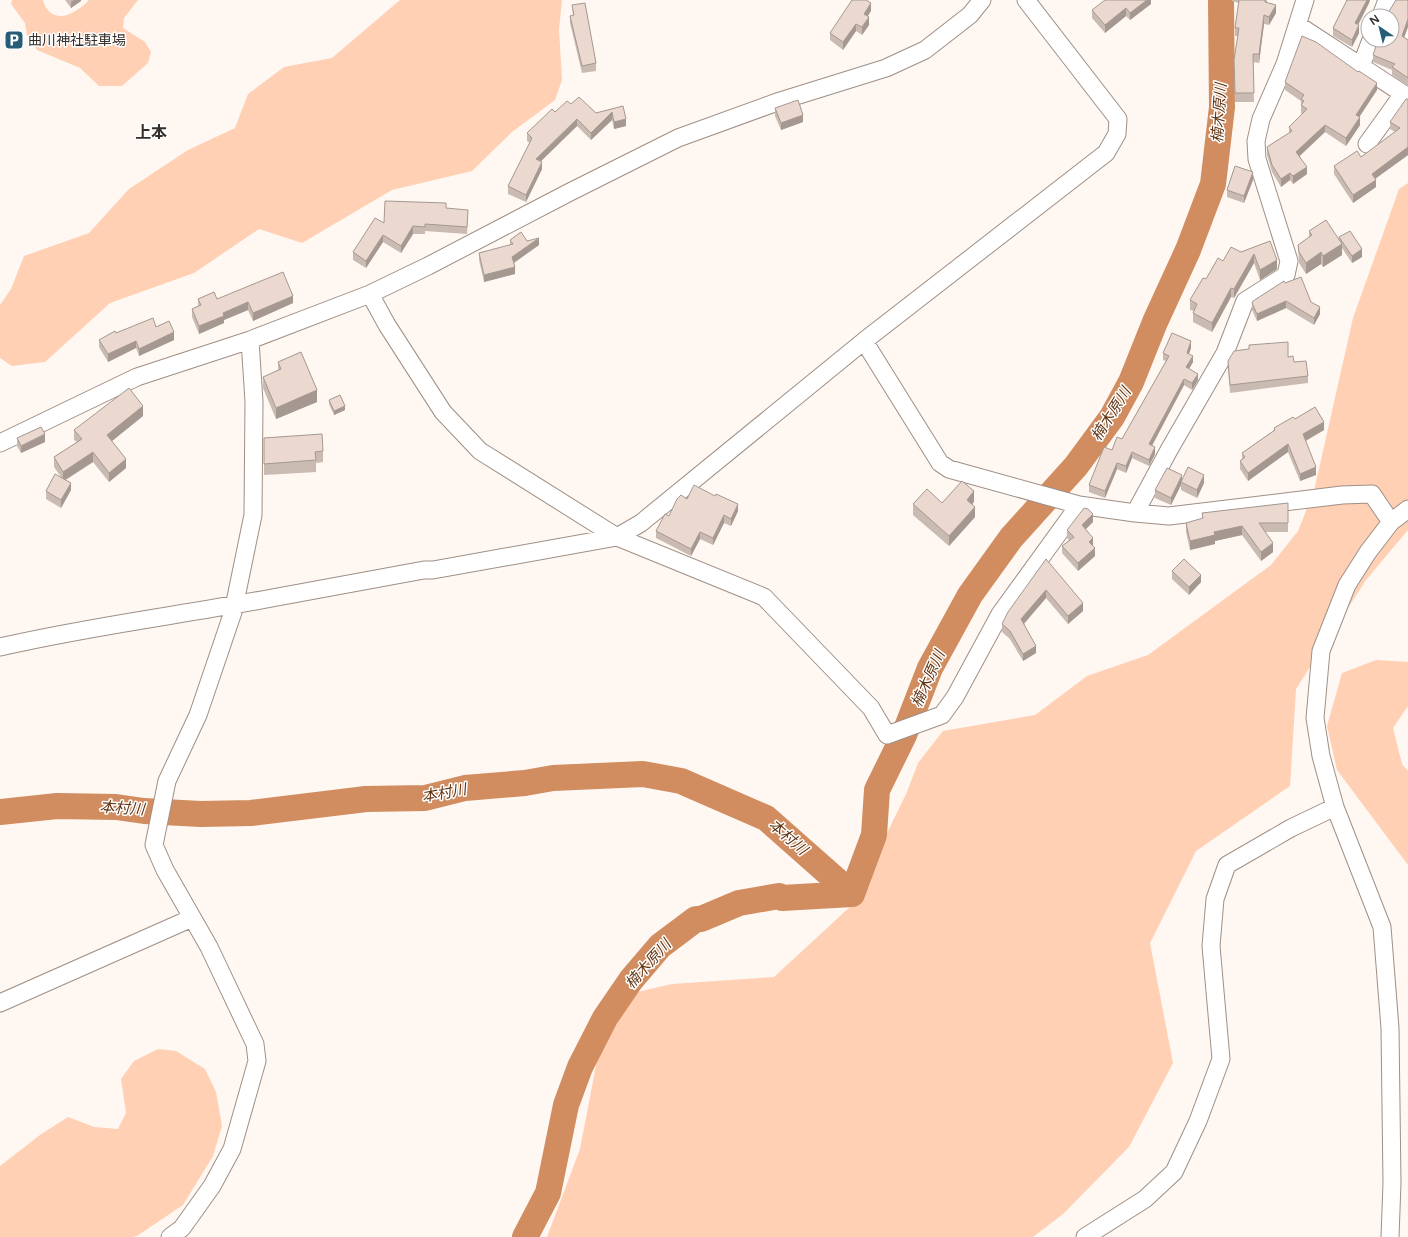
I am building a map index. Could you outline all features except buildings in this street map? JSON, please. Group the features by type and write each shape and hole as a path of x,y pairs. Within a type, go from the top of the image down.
{"street":[{"path":"0,443 137,377 250,340 370,294 428,266 678,138 780,101 886,68 925,50 970,15 982,0"},
{"path":"0,647 64,632 617,537 641,523 864,341 1106,153 1117,134 1118,119 1026,0"},
{"path":"1135,513 1169,450 1226,353 1245,301 1286,275 1289,261 1257,159 1256,141 1261,119 1285,64 1305,0"},
{"path":"1298,25 1405,95 1367,144"},
{"path":"1361,66 1368,48"},
{"path":"370,294 387,325 443,412 480,451 617,537 764,598 871,708 887,735 942,715 954,697 1000,614 1074,503"},
{"path":"170,1237 182,1228 212,1186 232,1149 257,1061 255,1044 210,947 165,870 154,844 167,781 198,715 235,603 253,515 254,402 250,340"},
{"path":"864,341 940,463 949,470 1074,503 1135,513 1169,516 1342,495 1372,494 1391,522"},
{"path":"1390,1237 1392,1175 1390,1028 1382,927 1335,807 1321,756 1315,718 1321,651 1347,585 1368,552 1391,522 1408,509"},
{"path":"1085,1237 1145,1199 1174,1172 1221,1059 1211,946 1215,899 1227,865 1291,828 1335,807"},
{"path":"0,1003 192,918"}],"shaded area":[{"path":"12,0 43,0 44,4 51,13 61,16 72,13 89,0 138,0 124,18 123,28 145,42 151,52 148,63 122,86 99,86 80,68 37,50 27,35 25,23 11,4"},
{"path":"400,0 562,0 559,29 562,80 555,100 512,132 472,171 392,190 302,243 259,229 194,273 110,303 45,362 12,366 0,358 0,305 11,289 24,256 89,233 129,189 188,150 235,128 248,94 284,67 332,58"},
{"path":"1408,183 1408,530 1366,580 1296,689 1290,786 1196,851 1150,943 1173,1063 1129,1147 1063,1214 1033,1237 547,1237 580,1149 597,1060 633,993 672,984 774,977 852,905 907,792 918,763 943,731 1035,715 1087,676 1148,655 1271,565 1298,531 1314,491 1353,318 1399,189"},
{"path":"1376,660 1408,662 1408,706 1393,728 1402,764 1408,771 1408,865 1337,770 1327,726 1342,673"},
{"path":"158,1049 176,1051 205,1069 216,1092 222,1126 213,1156 183,1205 137,1236 132,1237 0,1237 0,1166 40,1135 68,1117 94,1127 118,1129 126,1113 121,1079 134,1061"}],"waterway":[{"name":"楠木原川","path":"852,894 874,835 877,790 904,735 930,668 970,595 1011,538 1076,466 1112,417 1131,382 1155,322 1188,250 1213,184 1222,107 1221,0"},
{"name":"本村川","path":"0,812 57,806 116,807 144,811 201,814 251,813 366,799 425,798 465,788 525,783 553,778 643,774 681,781 766,818 852,894"},
{"name":"楠木原川","path":"525,1237 548,1193 566,1105 580,1067 605,1018 631,980 660,946 696,919 701,919 739,903 779,896 782,898 852,894"}],"place":[{"name":"曲川神社駐車場","path":"14,40"}],"district":[{"name":"上本","path":"151,133"}]}
